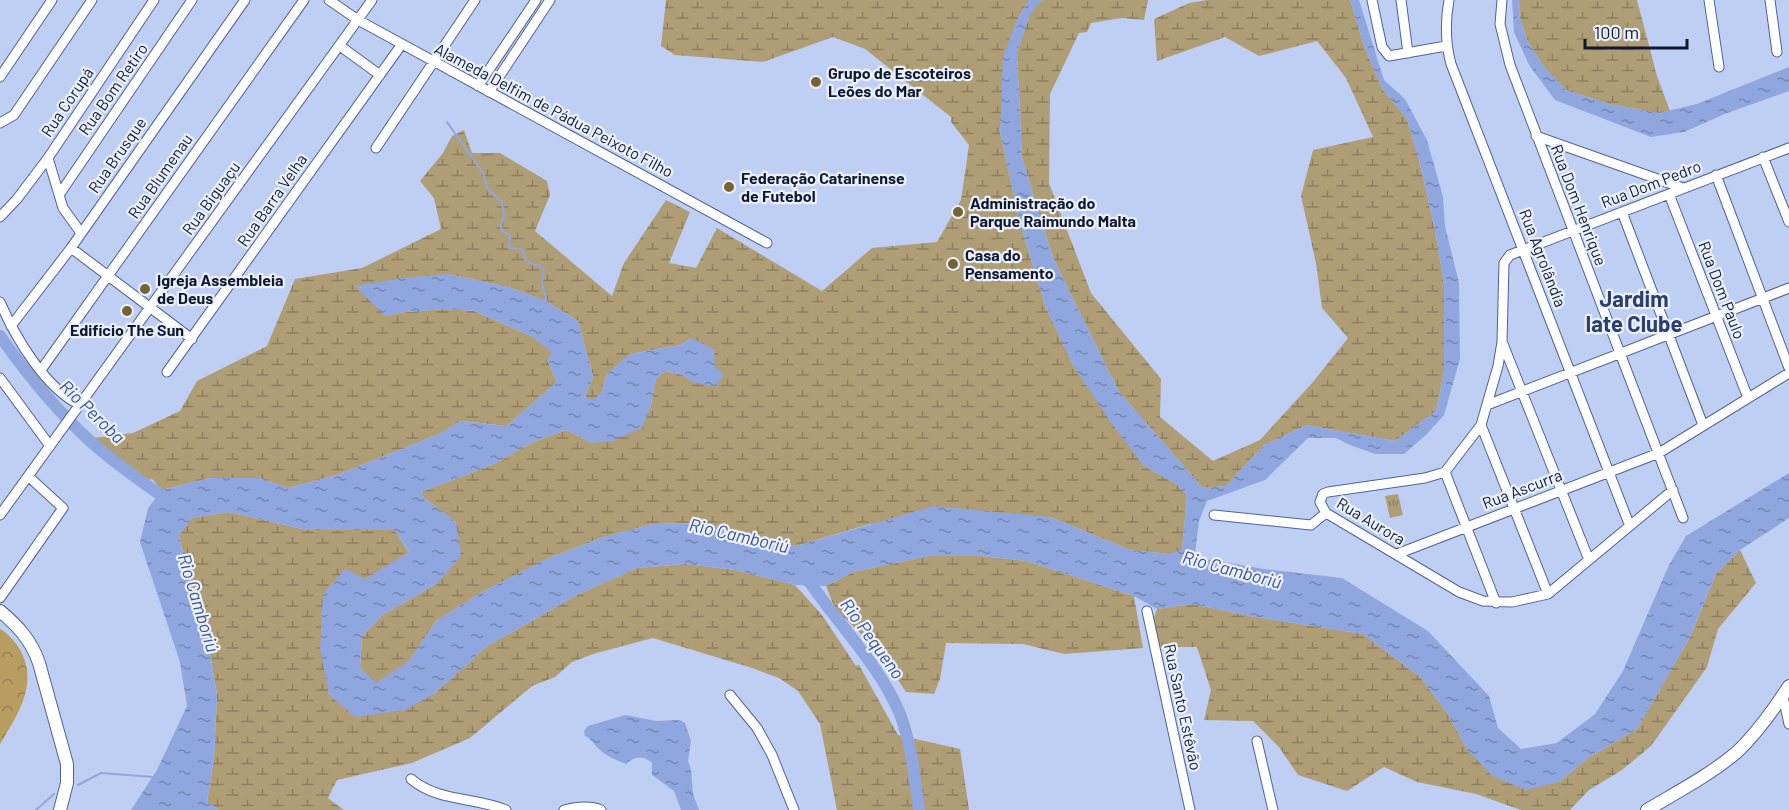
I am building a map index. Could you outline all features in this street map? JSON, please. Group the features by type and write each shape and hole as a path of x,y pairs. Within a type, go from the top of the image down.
{"main road":[{"path":"0,611 25,634 39,663 67,764 67,783 60,810"},
{"path":"1647,810 1707,774 1734,754 1786,691"}],"street":[{"path":"0,77 52,0"},
{"path":"0,123 14,115 92,0"},
{"name":"Rua Corupá","path":"0,217 17,199 48,158 154,0"},
{"name":"Rua Bom Retiro","path":"58,195 192,0"},
{"name":"Rua Brusque","path":"11,326 71,248 245,0"},
{"name":"Rua Blumenau","path":"41,370 304,0"},
{"name":"Alameda Delfim de Pádua Peixoto Filho","path":"329,0 358,21 767,243"},
{"name":"Rua Biguaçu","path":"0,515 372,0"},
{"path":"376,148 475,0"},
{"path":"478,86 536,0"},
{"path":"489,92 550,0"},
{"path":"1372,0 1382,46 1389,56 1446,46"},
{"path":"1401,0 1408,53"},
{"name":"Rua Agrolândia","path":"1449,0 1446,46 1451,64 1629,524"},
{"name":"Rua Dom Henrique","path":"1502,0 1500,24 1505,50 1683,518"},
{"path":"1709,0 1719,68"},
{"path":"1770,0 1777,52"},
{"name":"Rua Barra Velha","path":"166,372 192,339 402,44"},
{"path":"340,45 380,75"},
{"path":"1536,136 1683,188"},
{"name":"Rua Dom Pedro","path":"1524,250 1789,148"},
{"path":"1763,157 1789,222"},
{"path":"48,158 58,195 66,212 81,233"},
{"path":"1716,175 1789,368"},
{"name":"Rua Dom Paulo","path":"1669,194 1748,398"},
{"path":"1622,212 1703,426"},
{"path":"71,248 192,339"},
{"path":"1496,603 1446,472 1481,425 1502,342 1504,263 1510,255 1524,250"},
{"path":"1487,405 1789,288"},
{"path":"0,303 11,326 41,370 63,393 80,405"},
{"path":"1502,342 1589,560"},
{"path":"1659,453 1789,374"},
{"path":"0,378 50,446"},
{"path":"1481,425 1548,594"},
{"name":"Rua Ascurra","path":"1397,554 1659,453"},
{"name":"Rua Aurora","path":"1446,472 1425,478 1328,492 1323,494 1320,502 1326,513 1459,592 1483,602 1496,603 1521,602 1548,594 1629,524 1673,490"},
{"path":"0,598 63,508 28,476"},
{"path":"1214,515 1311,525 1326,513"},
{"name":"Rua Santo Estêvão","path":"1147,611 1190,810"},
{"path":"1786,691 1789,724"},
{"path":"730,695 757,728 772,755 794,810"},
{"path":"1257,741 1273,810"},
{"path":"411,779 437,794 476,801 506,810"},
{"path":"564,810 576,807 601,810"}],"green space":[{"path":"666,0 1029,0 1016,22 1000,132 1020,223 1046,308 1074,367 1144,466 1176,484 1187,495 1182,550 1170,554 1130,550 1050,517 870,524 796,546 700,523 652,524 601,538 549,558 482,592 436,621 409,661 376,684 360,667 362,637 381,616 438,583 456,522 424,498 421,492 492,465 533,442 566,430 592,443 650,409 656,379 665,371 683,375 692,382 715,367 691,338 680,345 630,354 607,374 601,394 592,401 585,397 593,376 578,321 546,301 508,287 448,274 385,316 447,309 474,311 531,336 553,352 547,360 557,382 507,426 461,421 439,434 337,475 288,488 259,478 210,478 162,490 152,479 143,482 93,438 133,433 180,411 197,381 267,346 295,279 362,268 441,229 434,198 420,181 443,153 452,136 464,130 472,153 500,153 547,181 550,195 535,231 612,296 624,263 666,200 690,212 669,263 696,268 717,228 822,291 872,248 937,242 961,200 969,145 951,122 951,117 865,49 833,37 763,62 675,55 661,46"},
{"path":"1043,0 1148,0 1144,20 1122,18 1091,23 1087,32 1079,33 1050,94 1049,183 1091,293 1161,379 1160,417 1213,461 1260,440 1313,382 1348,338 1322,308 1316,263 1301,196 1313,150 1373,137 1346,78 1317,41 1259,56 1225,37 1157,61 1154,19 1189,3 1207,0 1350,0 1365,49 1383,90 1407,119 1435,230 1444,284 1444,372 1436,411 1395,441 1307,425 1264,445 1226,486 1203,488 1119,392 1054,260 1022,157 1017,52 1032,8"},
{"path":"1519,0 1637,0 1657,76 1670,111 1659,113 1609,104 1566,90 1544,67 1527,40 1520,18"},
{"path":"1398,494 1403,515 1390,518 1385,496"},
{"path":"229,512 307,530 395,530 409,553 365,579 323,594 329,695 434,694 487,646 579,594 637,568 685,564 735,570 795,585 822,615 856,666 859,665 898,735 960,749 969,810 837,810 820,724 798,691 779,678 752,668 653,638 572,662 555,677 532,686 470,738 412,763 337,780 328,798 344,810 220,810 207,803 214,758 217,695 209,648 190,587 179,535 192,518"},
{"path":"1740,550 1756,583 1718,629 1707,667 1651,746 1622,770 1589,790 1570,810 1521,810 1476,794 1417,782 1384,767 1347,791 1298,775 1279,747 1253,721 1204,720 1211,690 1197,647 1157,647 1153,620 1157,609 1192,604 1363,634 1420,677 1448,714 1467,749 1559,782 1588,758 1637,729 1690,637 1716,574"},
{"path":"929,556 982,556 1026,561 1134,596 1143,648 1064,654 1023,644 946,643 940,679 934,694 906,692 879,651 835,609 826,586 853,572"},
{"path":"0,629 17,645 24,658 27,684 20,708 0,744"}],"water":[{"name":"Rio Camboriú","path":"1029,0 1043,0 1032,8 1017,52 1022,157 1054,260 1119,392 1203,488 1226,486 1264,445 1307,425 1395,441 1436,411 1444,372 1444,284 1435,230 1407,119 1383,90 1365,49 1350,0 1359,0 1384,80 1405,99 1427,140 1443,197 1445,226 1459,283 1460,359 1444,415 1404,454 1375,454 1336,438 1308,438 1265,480 1207,501 1199,521 1195,553 1205,559 1264,569 1342,578 1428,631 1489,696 1498,728 1521,749 1557,743 1595,714 1623,671 1668,567 1686,536 1789,473 1789,518 1740,550 1716,574 1690,637 1637,729 1588,758 1559,782 1526,790 1492,776 1467,749 1448,714 1420,677 1363,634 1192,604 1157,609 1134,596 1026,561 982,556 929,556 853,572 826,586 795,585 735,570 685,564 637,568 579,594 487,646 434,694 405,710 355,717 329,695 320,648 323,594 345,569 365,579 409,552 395,530 307,530 229,512 192,518 179,535 190,587 209,648 217,695 214,758 207,802 220,810 131,810 157,770 187,706 180,662 140,542 148,508 162,490 210,478 259,478 288,488 337,475 439,434 461,421 507,426 557,382 547,360 552,352 531,336 474,311 447,309 385,316 355,286 448,274 508,287 546,301 578,321 593,376 585,397 592,400 601,394 607,374 630,354 680,345 691,338 714,349 715,367 724,374 715,387 692,382 683,375 665,371 656,379 650,409 642,428 612,441 592,443 566,430 533,442 492,465 421,492 424,498 456,522 461,556 438,583 381,616 362,637 360,667 376,683 409,661 436,621 482,592 549,558 601,538 652,524 700,523 796,546 934,506 1050,517 1130,550 1170,554 1182,550 1187,495 1176,484 1144,466 1112,424 1074,367 1046,308 1020,223 1000,132 1003,57 1016,22"},
{"path":"1512,0 1519,0 1520,18 1527,40 1544,67 1566,90 1609,104 1659,113 1697,104 1789,67 1789,91 1727,113 1684,132 1651,137 1555,100 1529,65 1514,32"},
{"path":"625,715 656,721 680,720 685,723 691,741 688,761 693,794 699,810 681,810 674,791 652,775 652,763 649,760 632,759 626,764 605,754 585,736 584,731 588,726"}],"waterway":[{"path":"1029,15 1039,0"},
{"path":"447,122 483,173 488,190 502,202 504,215 501,225 502,231 510,235 509,248 522,249 526,261 544,268 542,283 547,303"},
{"name":"Rio Peroba","path":"0,336 42,391 77,429 119,465 171,502"},
{"name":"Rio Pequeno","path":"802,575 859,647 892,696 907,737 919,810"},
{"path":"78,785 101,773 153,777"},
{"path":"36,810 54,794"}],"place":[{"name":"Grupo de Escoteiros Leões do Mar","path":"816,82"},
{"name":"Federação Catarinense de Futebol","path":"729,187"},
{"name":"Administração do Parque Raimundo Malta","path":"958,212"},
{"name":"Casa do Pensamento","path":"953,264"},
{"name":"Igreja Assembleia de Deus","path":"145,289"},
{"name":"Edifício The Sun","path":"127,311"}],"district":[{"name":"Jardim Iate Clube","path":"1634,312"}]}
